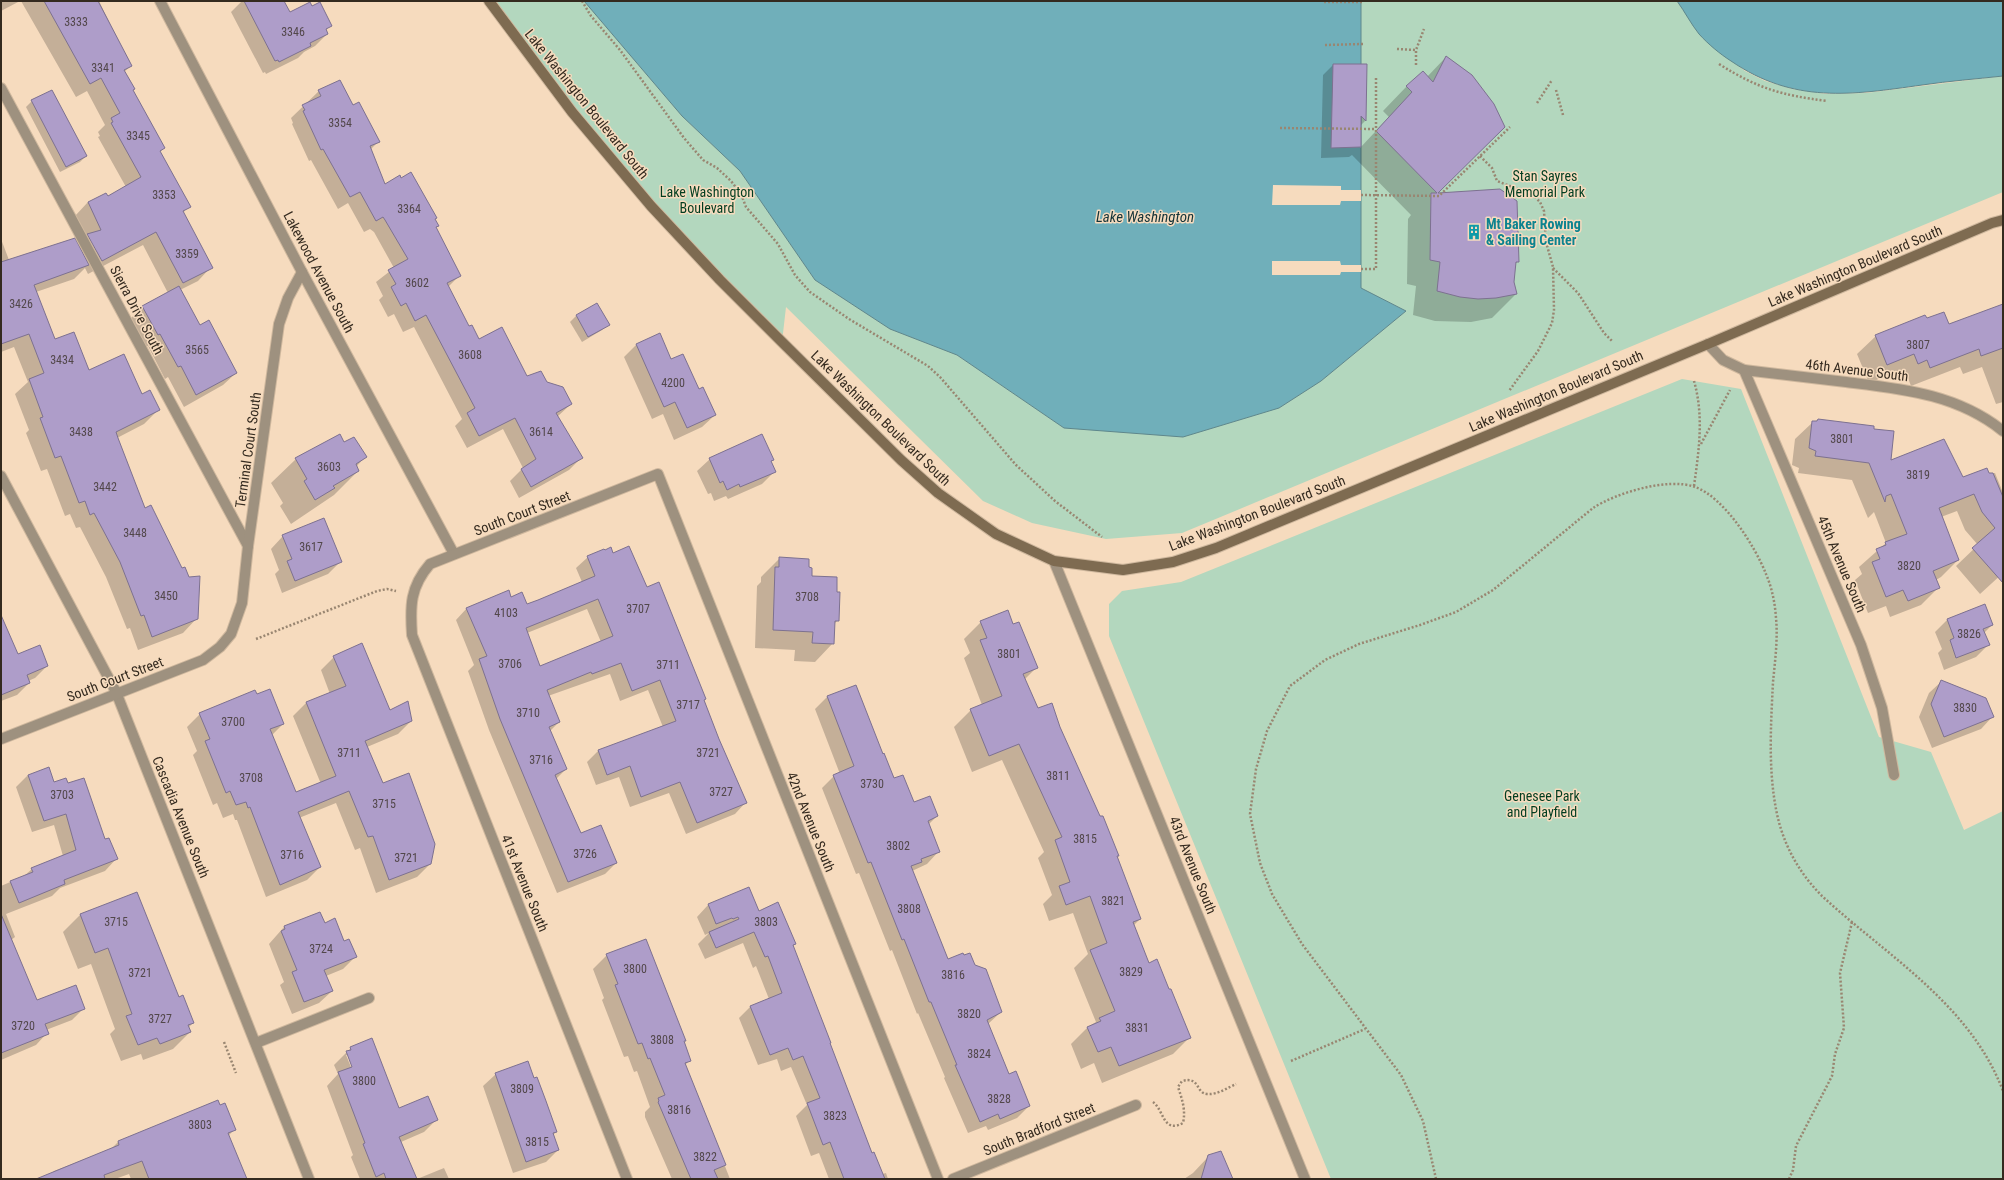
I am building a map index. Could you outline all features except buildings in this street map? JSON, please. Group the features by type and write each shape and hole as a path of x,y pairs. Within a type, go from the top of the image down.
{"main road":[{"name":"Lake Washington Boulevard South","path":"489,1 572,112 651,206 720,280 901,460 938,493 996,534 1054,561 1123,570 1173,562 1242,537 1708,344 1992,223 2003,220"}],"street":[{"name":"Lakewood Avenue South","path":"160,1 302,272 454,554"},
{"name":"Sierra Drive South","path":"1,88 248,546"},
{"name":"Terminal Court South","path":"231,634 242,603 248,546 279,324 288,298 302,272"},
{"name":"46th Avenue South","path":"1708,344 1723,360 1744,370 1908,390 1957,403 1992,422 2003,431"},
{"name":"45th Avenue South","path":"1744,370 1862,645 1882,708 1894,775"},
{"name":"South Court Street","path":"413,596 418,578 430,564 658,474"},
{"name":"42nd Avenue South","path":"658,474 938,1179"},
{"name":"Cascadia Avenue South","path":"1,476 116,692 309,1179"},
{"name":"43rd Avenue South","path":"1054,561 1305,1179"},
{"name":"41st Avenue South","path":"413,596 410,612 412,635 627,1179"},
{"name":"South Court Street","path":"1,739 116,692 203,660 220,648 231,634"},
{"path":"256,1043 369,998"},
{"name":"South Bradford Street","path":"953,1179 1136,1105"}],"path":[{"path":"582,1 591,16 620,50 684,138 703,160 722,172 736,187 746,207 783,250 795,275 806,288 818,299 928,366 940,377 1016,465 1055,501 1102,537"},
{"path":"1324,2 1363,2"},
{"path":"1416,65 1416,50 1424,29"},
{"path":"1325,44 1363,44"},
{"path":"1397,50 1416,50"},
{"path":"1718,64 1742,79 1770,91 1789,96 1827,101"},
{"path":"1361,268 1376,269 1376,78"},
{"path":"1537,103 1552,80"},
{"path":"1556,90 1563,115"},
{"path":"1361,195 1439,196 1510,127"},
{"path":"1280,128 1376,129"},
{"path":"1480,156 1492,168 1497,181 1533,195 1540,202 1544,212 1546,242 1553,267 1554,310 1552,323 1538,351 1509,392"},
{"path":"1553,267 1578,292 1599,326 1613,342"},
{"path":"1694,381 1699,399 1700,445 1694,486"},
{"path":"1700,445 1730,390"},
{"path":"1436,1179 1423,1121 1402,1075 1365,1029 1302,944 1272,894 1260,863 1250,814 1256,768 1267,731 1290,686 1325,660 1359,644 1420,625 1462,608 1493,590 1568,527 1606,500 1642,488 1681,484 1694,486 1709,494 1721,505 1753,548 1767,575 1773,596 1777,620 1771,757 1772,784 1776,810 1788,848 1809,882 1852,922 1940,997 1976,1040 2003,1091"},
{"path":"256,639 377,591 387,589 396,591"},
{"path":"1789,1179 1793,1170 1796,1146 1832,1076 1835,1054 1844,1028 1840,973 1852,922"},
{"path":"1291,1061 1365,1029"},
{"path":"224,1042 236,1073"},
{"path":"1149,1102 1154,1102 1158,1106 1165,1121 1170,1125 1177,1126 1183,1123 1184,1117 1184,1107 1178,1087 1182,1081 1189,1079 1195,1082 1203,1093 1208,1094 1236,1084"}],"green space":[{"name":"Stan Sayres Memorial Park","path":"489,1 584,1 682,116 740,171 815,280 890,329 957,355 1064,428 1279,408 1321,381 1406,311 1361,288 1361,1 1677,1 1700,35 1745,71 1765,81 1792,89 1826,94 1866,93 2003,76 2003,192 1182,533 1106,539 1032,523 983,501 786,307 782,342 720,280 572,112"},
{"name":"Genesee Park and Playfield","path":"1682,379 1741,389 1879,737 1931,752 1964,830 2003,811 2003,1179 1331,1179 1109,636 1109,604 1122,591 1181,582"}],"water":[{"name":"Lake Washington","path":"584,1 1361,1 1361,288 1406,311 1321,381 1279,408 1183,437 1064,428 957,355 890,329 815,280 740,171 682,116"},
{"path":"1677,1 2003,1 2003,76 1942,82 1871,92 1824,93 1800,90 1777,84 1754,75 1731,61 1710,45 1699,34"}],"pier":[{"path":"1273,185 1341,186 1341,190 1361,190 1361,201 1341,201 1340,205 1272,205"},
{"path":"1272,261 1340,261 1341,265 1361,265 1361,272 1341,272 1340,275 1272,275"}],"place":[{"name":"Mt Baker Rowing & Sailing Center","path":"1474,232"}],"park label":[{"name":"Lake Washington Boulevard","path":"707,200"}]}
